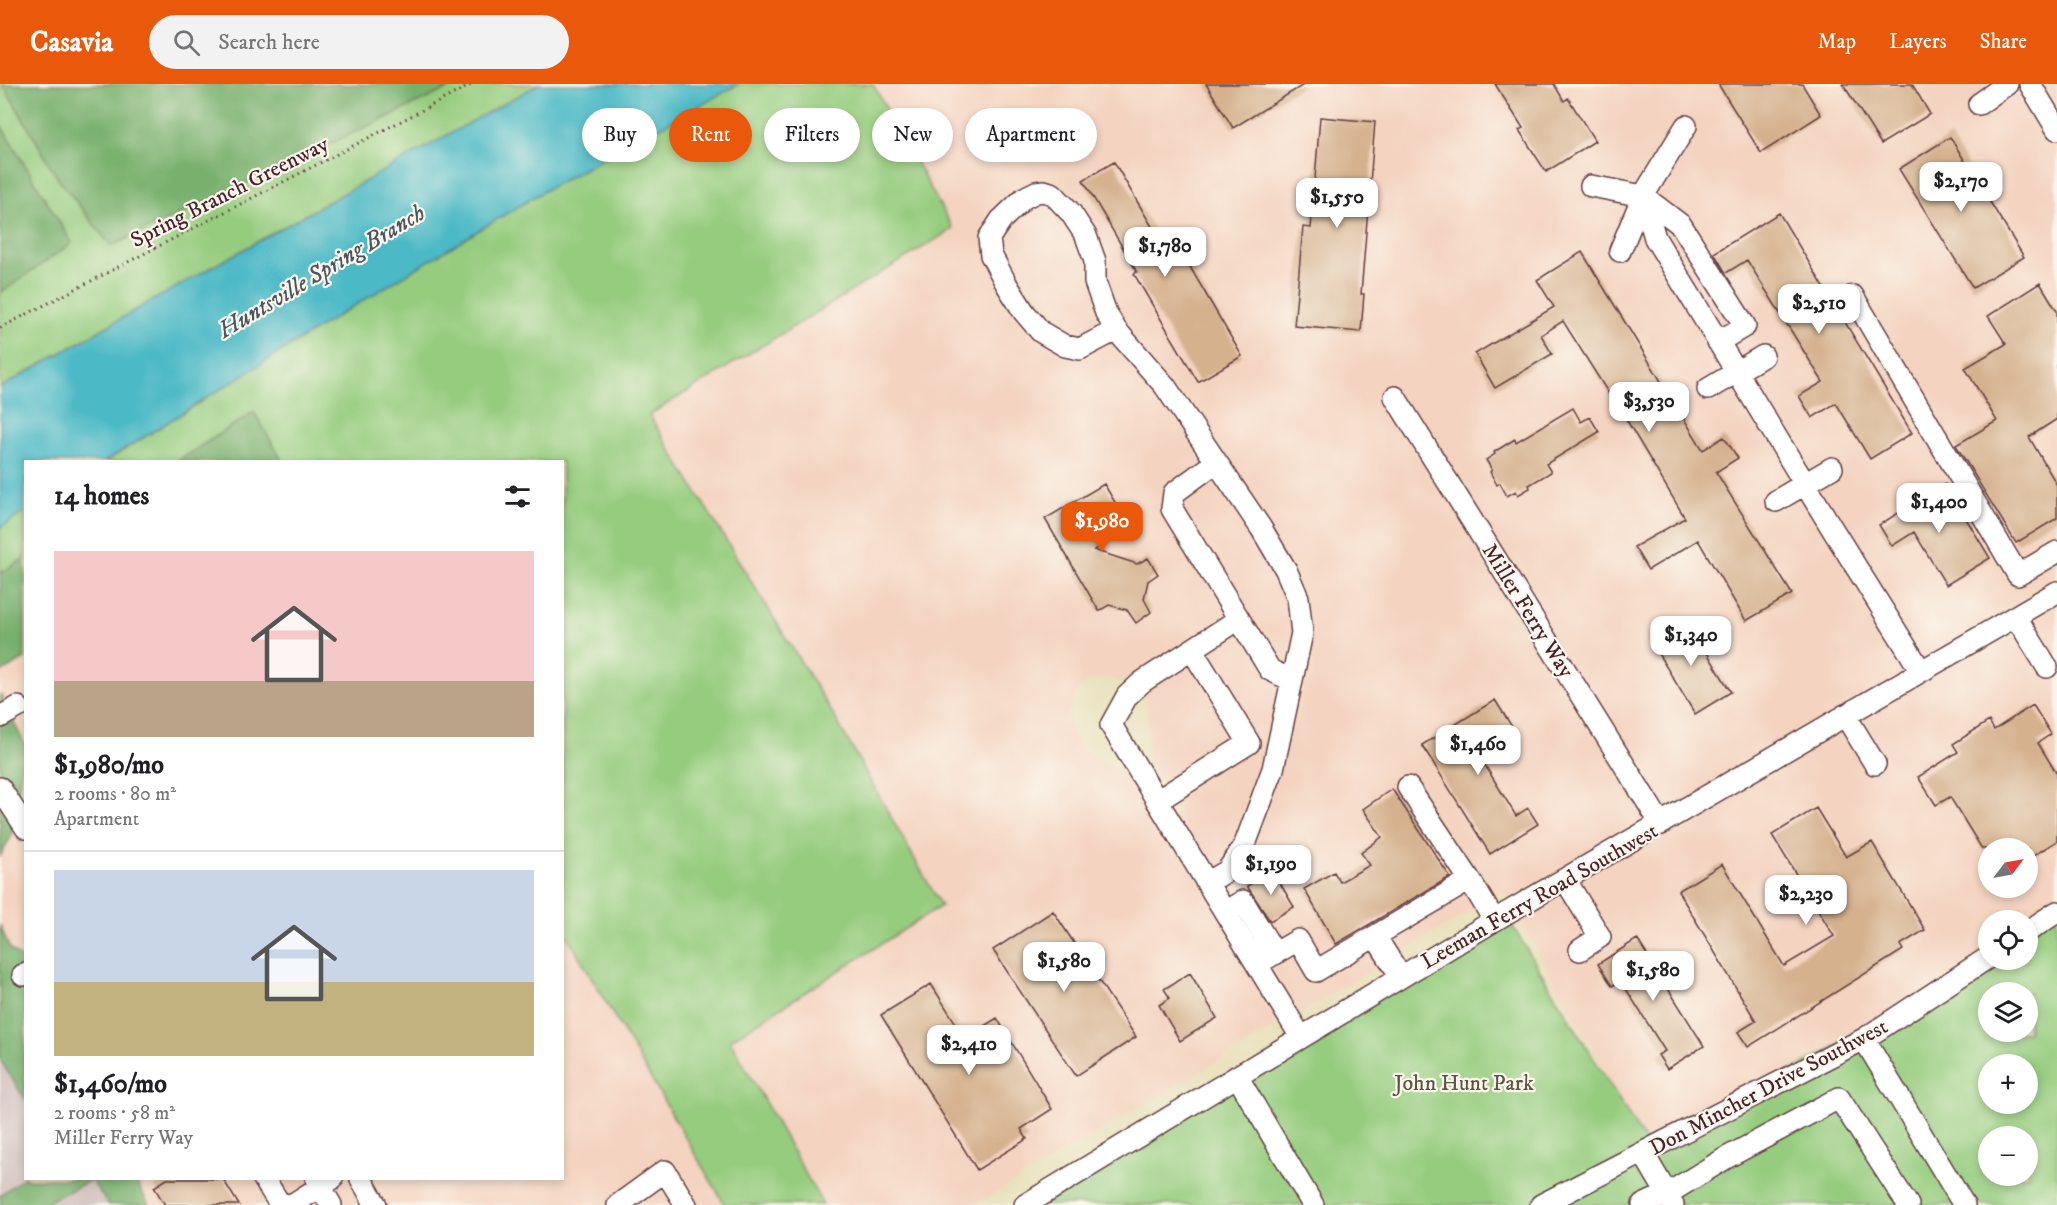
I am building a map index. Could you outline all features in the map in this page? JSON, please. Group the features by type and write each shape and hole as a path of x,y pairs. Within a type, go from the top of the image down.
{"street":[{"path":"1979,104 2007,84"},
{"path":"2030,84 2057,129"},
{"path":"1620,251 1643,196 1686,126"},
{"path":"1591,186 1643,196 1681,225 1745,326 1718,342"},
{"path":"1116,330 1080,349 1073,348 1041,332 1024,312 991,255 989,238 1001,220 1024,198 1044,191 1053,194 1071,213 1086,236 1095,261 1095,282 1106,313 1116,330 1165,386 1281,561 1298,598 1302,633 1273,769 1244,847 1227,872 1207,883"},
{"path":"1643,196 1655,238 1921,671"},
{"path":"1853,296 2018,575 2057,552"},
{"path":"1708,389 1763,356"},
{"name":"Miller Ferry Way","path":"1395,397 1661,824"},
{"path":"1216,462 1174,493 1172,509 1270,670 1291,680"},
{"path":"1776,501 1832,468"},
{"name":"Leeman Ferry Road Southwest","path":"1025,1205 1494,920 2057,592"},
{"path":"2016,617 2047,667"},
{"path":"1239,619 1142,682 1127,696 1111,724 1225,912 1266,959 1301,1037"},
{"path":"1192,650 1249,743"},
{"path":"1845,715 1875,764"},
{"path":"1157,801 1249,743 1268,733 1280,736"},
{"path":"1408,787 1494,920"},
{"path":"0,788 24,825"},
{"path":"1565,879 1600,937 1580,950"},
{"path":"1266,959 1298,940 1316,971 1470,880"},
{"path":"2038,924 2057,912"},
{"path":"1375,936 1401,976"},
{"name":"Don Mincher Drive Southwest","path":"1541,1205 1864,1039 1978,964"},
{"path":"1864,1039 1964,1205"},
{"path":"1237,1076 1313,1205"},
{"path":"1643,1205 1671,1199 1726,1158 1839,1098 1908,1205"},
{"path":"1643,1153 1671,1199"},
{"path":"618,1205 665,1171 686,1205"},
{"path":"265,1180 278,1201 284,1205 293,1204 325,1187"},
{"path":"362,1180 376,1205"}],"path":[{"name":"Spring Branch Greenway","path":"0,328 473,84"}],"shaded area":[{"path":"873,84 2057,84 2057,912 2038,918 2038,910 1978,910 1978,963 1650,1150 1503,892 975,1205 823,1205 730,1040 941,906 834,716 649,415 953,229 916,162 953,162 953,108 886,108","holes":["1107,677 1133,686 1147,707 1148,757 1181,813 1162,825 1137,786 1123,772 1086,752 1070,729 1068,714 1077,691 1089,681"]},
{"path":"24,660 24,743 0,693 0,673"},
{"path":"24,752 24,961 10,949 0,925 0,856 11,837"},
{"path":"564,931 725,1205 149,1205 136,1180 564,1180"},
{"path":"0,1060 24,1096 24,1178 0,1195"},
{"path":"92,1180 109,1205 41,1205"}],"green space":[{"path":"0,84 3,84 57,177 111,246 458,84 539,84 0,388 0,293 72,243 0,124"},
{"path":"3,84 458,84 111,246 57,177"},
{"path":"739,84 873,84 886,108 872,108 872,162 916,162 953,229 649,415 834,716 941,906 730,1040 823,1205 725,1205 564,931 564,460 282,460 253,412 179,460 108,460 339,315 547,189 596,162 657,162 657,129 669,122 669,162 752,162 752,108 695,108"},
{"path":"0,124 72,243 0,293"},
{"path":"254,412 282,460 179,460"},
{"path":"24,513 24,559 0,574 0,528"},
{"path":"24,559 24,660 0,673 0,574"},
{"path":"0,693 24,743 24,752 11,837 0,856"},
{"name":"John Hunt Park","path":"2057,912 2057,1205 1019,1205 1505,914 1650,1150 1978,966 1978,970 2038,970 2038,924"},
{"path":"0,925 10,949 24,961 24,1097 0,1060"},
{"path":"24,1178 24,1180 91,1180 41,1205 0,1205 0,1195"},
{"path":"91,1180 136,1180 149,1205 109,1205"}],"water":[{"name":"Huntsville Spring Branch","path":"539,84 739,84 695,108 669,108 669,122 657,129 657,108 582,108 582,162 596,162 547,189 339,315 107,460 24,460 24,513 0,528 0,388"}],"building":[{"path":"1206,84 1305,84 1233,128"},
{"path":"1495,84 1554,84 1564,101 1568,98 1595,141 1546,172 1519,130 1523,128"},
{"path":"1718,84 1802,84 1821,115 1761,153"},
{"path":"1843,84 1912,84 1930,114 1881,144"},
{"path":"1320,117 1375,122 1361,294 1364,294 1361,332 1294,326 1303,227 1311,228"},
{"path":"1950,137 2024,257 1973,288 1899,169"},
{"path":"1114,162 1168,254 1179,248 1242,356 1198,382 1134,274 1137,272 1083,180"},
{"path":"1779,213 1912,433 1870,459 1836,403 1812,418 1799,396 1823,382 1747,260 1726,273 1714,253"},
{"path":"1582,252 1703,450 1724,437 1738,458 1716,472 1792,594 1746,621 1698,540 1648,570 1634,547 1685,518 1620,409 1563,321 1541,335 1552,354 1495,388 1475,354 1554,307 1537,280"},
{"path":"2040,283 2057,311 2057,419 2029,437 2057,485 2057,518 2016,543 1956,445 1997,421 1965,368 2006,344 1988,316"},
{"path":"1573,408 1581,422 1590,417 1599,432 1546,464 1551,472 1529,485 1530,488 1518,495 1516,491 1507,496 1500,483 1497,485 1486,460 1515,439 1516,442"},
{"path":"1104,484 1131,529 1094,550 1137,564 1148,558 1158,574 1148,581 1144,599 1151,612 1136,623 1127,610 1109,605 1099,611 1045,519"},
{"path":"1945,484 1990,558 1946,585 1914,532 1892,546 1879,525"},
{"path":"1687,620 1731,692 1695,714 1651,642"},
{"path":"1495,700 1514,730 1477,752 1516,816 1528,808 1538,824 1490,854 1422,745"},
{"path":"2033,705 2051,734 2038,743 2057,774 2057,841 2038,853 2038,838 1978,838 1978,842 1950,797 1936,805 1918,777 1958,752 1953,744 1989,721 1994,730"},
{"path":"1392,789 1450,877 1336,944 1304,889 1334,872 1340,882 1370,865 1361,853 1382,837 1363,809"},
{"path":"1816,808 1846,857 1872,842 1925,930 1900,945 1903,950 1748,1047 1738,1032 1756,1021 1678,891 1722,864 1784,966 1834,936 1772,835"},
{"path":"1273,871 1294,907 1270,921 1247,886"},
{"path":"1053,911 1136,1037 1076,1076 993,950"},
{"path":"1637,939 1704,1046 1667,1069 1658,1055 1665,1051 1621,981 1612,986 1598,964"},
{"path":"1190,973 1217,1018 1180,1041 1159,1005 1170,998 1164,989"},
{"path":"931,984 965,1038 997,1018 1052,1109 1021,1129 1027,1139 977,1170 881,1015"},
{"path":"165,1180 224,1180 239,1205 165,1205 154,1187"}]}
